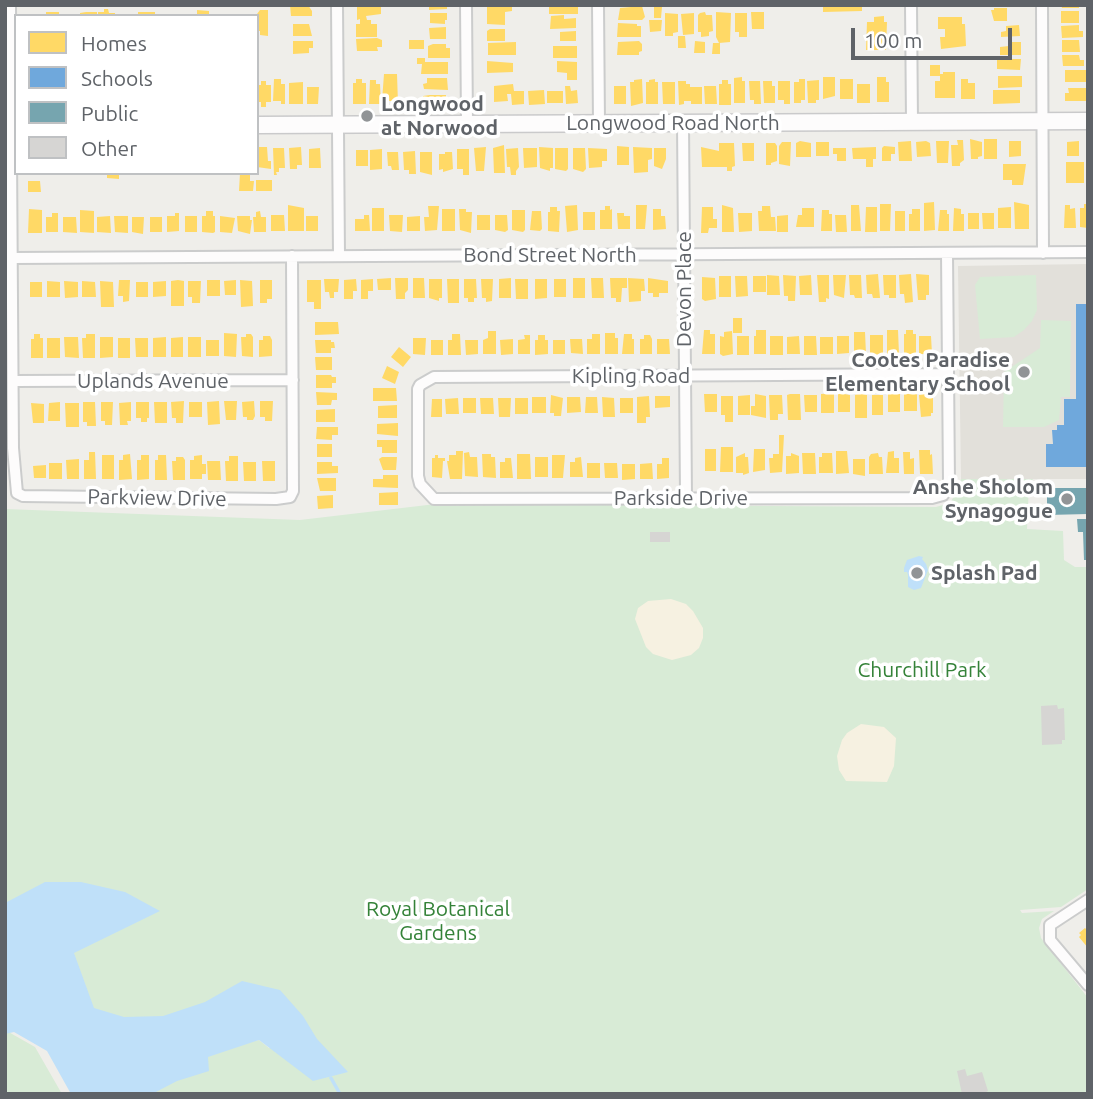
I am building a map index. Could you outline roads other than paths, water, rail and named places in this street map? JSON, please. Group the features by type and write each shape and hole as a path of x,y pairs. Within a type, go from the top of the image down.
{"street":[{"path":"9,448 13,381 9,331 12,258 8,214 11,126 10,5"},
{"path":"337,5 339,256"},
{"path":"466,5 467,124"},
{"path":"598,5 599,123"},
{"path":"911,5 912,122"},
{"path":"1042,5 1043,253"},
{"name":"Longwood Road North","path":"259,125 1088,121"},
{"name":"Devon Place","path":"683,123 686,498"},
{"name":"Bond Street North","path":"12,258 1088,252"},
{"path":"947,253 948,374"},
{"path":"292,256 293,380"},
{"name":"Kipling Road","path":"423,488 418,476 418,389 420,385 435,377 948,374"},
{"name":"Parkside Drive","path":"423,488 434,499 932,498 943,495 949,483 948,374"},
{"name":"Uplands Avenue","path":"13,381 293,380"},
{"name":"Parkview Drive","path":"9,448 18,493 23,496 290,497 293,491 293,380"},
{"path":"1088,900 1049,925 1050,940 1088,985"}],"water":[{"name":"Splash Pad","path":"923,557 928,570 921,588 914,590 908,587 908,575 904,568 907,560"},
{"path":"45,882 81,882 125,892 160,911 74,953 94,1008 124,1017 163,1016 205,1002 242,981 280,990 303,1016 317,1039 348,1072 313,1081 259,1040 208,1057 209,1071 177,1081 152,1094 71,1094 47,1051 14,1032 5,1034 5,903"}],"waterway":[{"path":"331,1078 340,1094"}],"place":[{"name":"Longwood at Norwood","path":"367,116"},
{"name":"Cootes Paradise Elementary School","path":"1024,372"},
{"name":"Anshe Sholom Synagogue","path":"1067,499"},
{"name":"Splash Pad","path":"917,573"}],"park label":[{"name":"Churchill Park","path":"922,670"},
{"name":"Royal Botanical Gardens","path":"438,921"}]}
